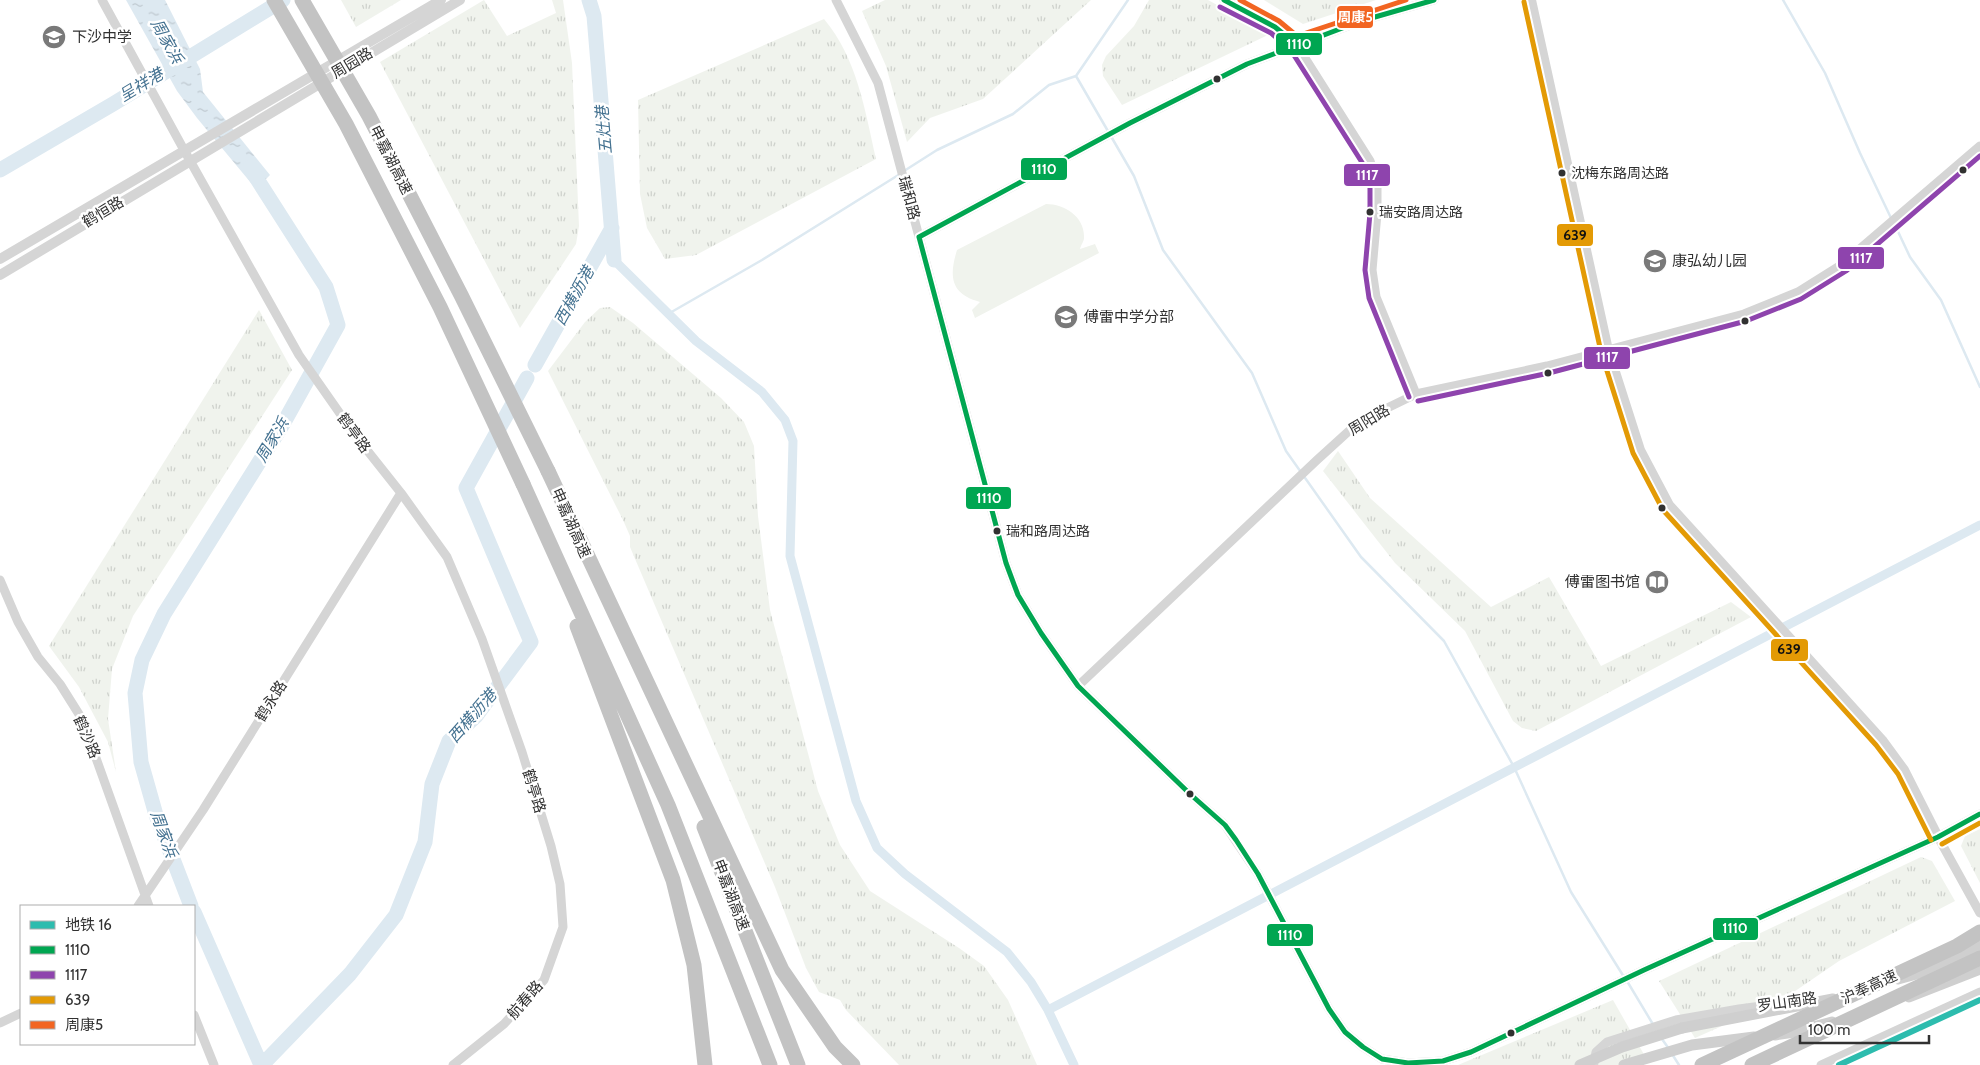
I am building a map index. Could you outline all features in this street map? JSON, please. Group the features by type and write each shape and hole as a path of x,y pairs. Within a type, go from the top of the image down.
{"highway":[{"name":"申嘉湖高速","path":"274,0 346,124 440,307 523,484 668,805 770,1065"},
{"name":"申嘉湖高速","path":"302,0 374,125 548,471 690,792 798,1065"},
{"path":"548,471 782,970 836,1047 851,1065"},
{"path":"523,484 673,880 694,965 705,1065"},
{"name":"沪奉高速","path":"1702,1065 1957,946 1980,932"},
{"name":"沪奉高速","path":"1752,1065 1980,958"},
{"path":"1766,1065 1850,1020"}],"main road":[{"name":"罗山南路","path":"1580,1065 1622,1047 1682,1028 1829,1000 1920,973 1980,946"},
{"name":"罗山南路","path":"1624,1065 1692,1045 1794,1032 1839,1020 1927,992 1980,969"}],"street":[{"name":"鹤亭路","path":"102,0 189,160 299,355 355,435 401,493 447,557 482,638 508,712 551,846 560,884"},
{"name":"周园路","path":"201,141 441,0"},
{"name":"周园路","path":"207,150 460,0"},
{"name":"瑞和路","path":"836,0 878,84 1006,564 1018,595 1040,633 1078,686 1183,788 1225,825 1258,874 1329,1009 1345,1032 1363,1047 1382,1059 1408,1063 1443,1061 1458,1057 1644,970 1938,837"},
{"path":"1224,0 1275,27 1296,44 1370,161 1377,182 1377,213 1372,270 1376,297 1416,394"},
{"path":"919,237 1216,78 1296,44 1376,16 1434,0"},
{"path":"1531,0 1608,350 1640,450 1669,505 1882,740 1904,770 1980,913"},
{"name":"鹤恒路","path":"0,259 201,141"},
{"name":"周阳路","path":"1078,686 1316,460 1350,430 1378,412 1416,394 1546,366 1744,314 1770,305 1821,279 1841,265 1980,146"},
{"name":"鹤恒路","path":"0,275 207,150"},
{"name":"鹤永路","path":"139,905 203,810 401,493"},
{"name":"鹤沙路","path":"0,580 18,622 38,657 60,684 82,719 149,905"},
{"path":"1938,837 1980,814"},
{"name":"航春路","path":"453,1065 504,1024 544,980 563,927 560,884"},
{"name":"罗山南路","path":"1594,1065 1596,1052 1607,1042 1676,1020 1832,995 1859,986 1980,932"},
{"path":"1820,1065 1980,992"},
{"path":"0,1023 20,1013"},
{"path":"195,1018 214,1065"}],"green space":[{"path":"341,0 401,0 356,27"},
{"path":"484,0 507,36 556,13 552,0 563,0 572,63 579,226 576,244 520,328 380,62"},
{"path":"885,0 1091,0 983,99 930,118 907,142 886,66 862,11"},
{"path":"1149,0 1208,0 1270,34 1122,105 1103,76 1102,65 1106,56 1134,26"},
{"path":"1264,0 1376,0 1303,24"},
{"path":"824,19 845,50 852,68 863,103 876,159 696,255 665,259 647,228 640,194 638,100"},
{"path":"1046,204 1060,206 1072,213 1081,224 1083,231 1084,239 1080,249 1095,244 1099,253 975,318 972,310 980,302 970,299 963,294 954,283 953,268 957,250"},
{"path":"610,307 633,323 721,398 744,422 754,446 758,516 770,610 818,791 840,845 870,891 984,966 1008,1000 1037,1065 899,1065 846,1010 840,1000 819,992 806,968 775,887 630,547 630,536 548,371 585,322 600,308"},
{"path":"259,310 292,370 133,616 112,669 108,719 116,772 108,742 79,687 49,646"},
{"path":"1338,451 1370,498 1491,607 1549,577 1601,666 1731,602 1751,617 1536,731 1522,728 1513,721 1465,631 1395,563 1323,471"},
{"path":"1980,829 1980,883 1961,846 1965,836"},
{"path":"1921,857 1932,861 1955,901 1839,961 1785,998 1695,1038 1659,981"},
{"path":"1613,1000 1646,1058 1630,1065 1458,1065"}],"water":[{"path":"126,0 165,0 200,69 203,92 270,175 256,189 177,91"}],"waterway":[{"name":"呈祥港","path":"0,170 113,104 283,0"},
{"name":"五灶港","path":"589,0 594,16 614,260"},
{"path":"904,171 937,150 1013,114 1049,85 1076,76 1128,0"},
{"path":"1783,0 1825,73 1891,218"},
{"path":"1076,76 1134,176 1163,250 1252,373 1286,451 1361,557 1444,641 1514,767 1571,892 1624,977"},
{"name":"周家浜","path":"191,905 156,815 141,762 135,693 142,660 164,614 283,424 338,325 326,287 250,168"},
{"path":"668,314 762,260 900,174"},
{"path":"1894,223 1910,257 1941,300 1980,387"},
{"name":"西横沥港","path":"535,365 612,228"},
{"path":"614,260 696,341 762,392 785,420 793,441 790,556 856,801 877,848 905,874 1007,952 1031,982 1048,1010 1074,1065"},
{"name":"西横沥港","path":"262,1065 350,974 396,915 425,842 432,784 449,741 476,716 531,642 466,488 527,378"},
{"path":"1048,1010 1980,525"},
{"name":"周家浜","path":"195,914 261,1065"},
{"path":"1627,981 1654,1026"},
{"path":"1662,1039 1669,1049"},
{"path":"1672,1054 1679,1065"}],"metro line":[{"name":"16","path":"1839,1065 1980,1000"}],"transit line":[{"name":"1110","path":"1224,0 1275,27 1296,44"},
{"name":"周康5","path":"1240,0 1279,21 1297,36 1406,0"},
{"name":"1110","path":"919,237 1130,123 1247,64 1361,21 1434,0"},
{"name":"639","path":"1524,2 1601,352 1633,453 1663,510 1876,745 1898,774 1931,840"},
{"name":"1117","path":"1220,7 1271,33 1290,49 1363,164 1370,183 1370,213 1365,270 1369,298 1409,397"},
{"name":"1117","path":"1418,401 1549,373 1746,321 1801,299 1846,271 1980,156"},
{"name":"1110","path":"919,237 1006,563 1018,595 1041,633 1078,686 1190,794 1225,825 1258,874 1329,1009 1345,1032 1363,1047 1382,1059 1408,1063 1443,1061 1471,1052 1644,970 1938,837 1980,814"},
{"name":"639","path":"1942,844 1980,823"}],"place":[{"name":"下沙中学","path":"54,37"},
{"name":"沈梅东路周达路","path":"1562,173"},
{"name":"瑞安路周达路","path":"1370,212"},
{"name":"康弘幼儿园","path":"1655,261"},
{"name":"傅雷中学分部","path":"1066,317"},
{"name":"瑞和路周达路","path":"997,531"},
{"name":"傅雷图书馆","path":"1657,582"}]}
